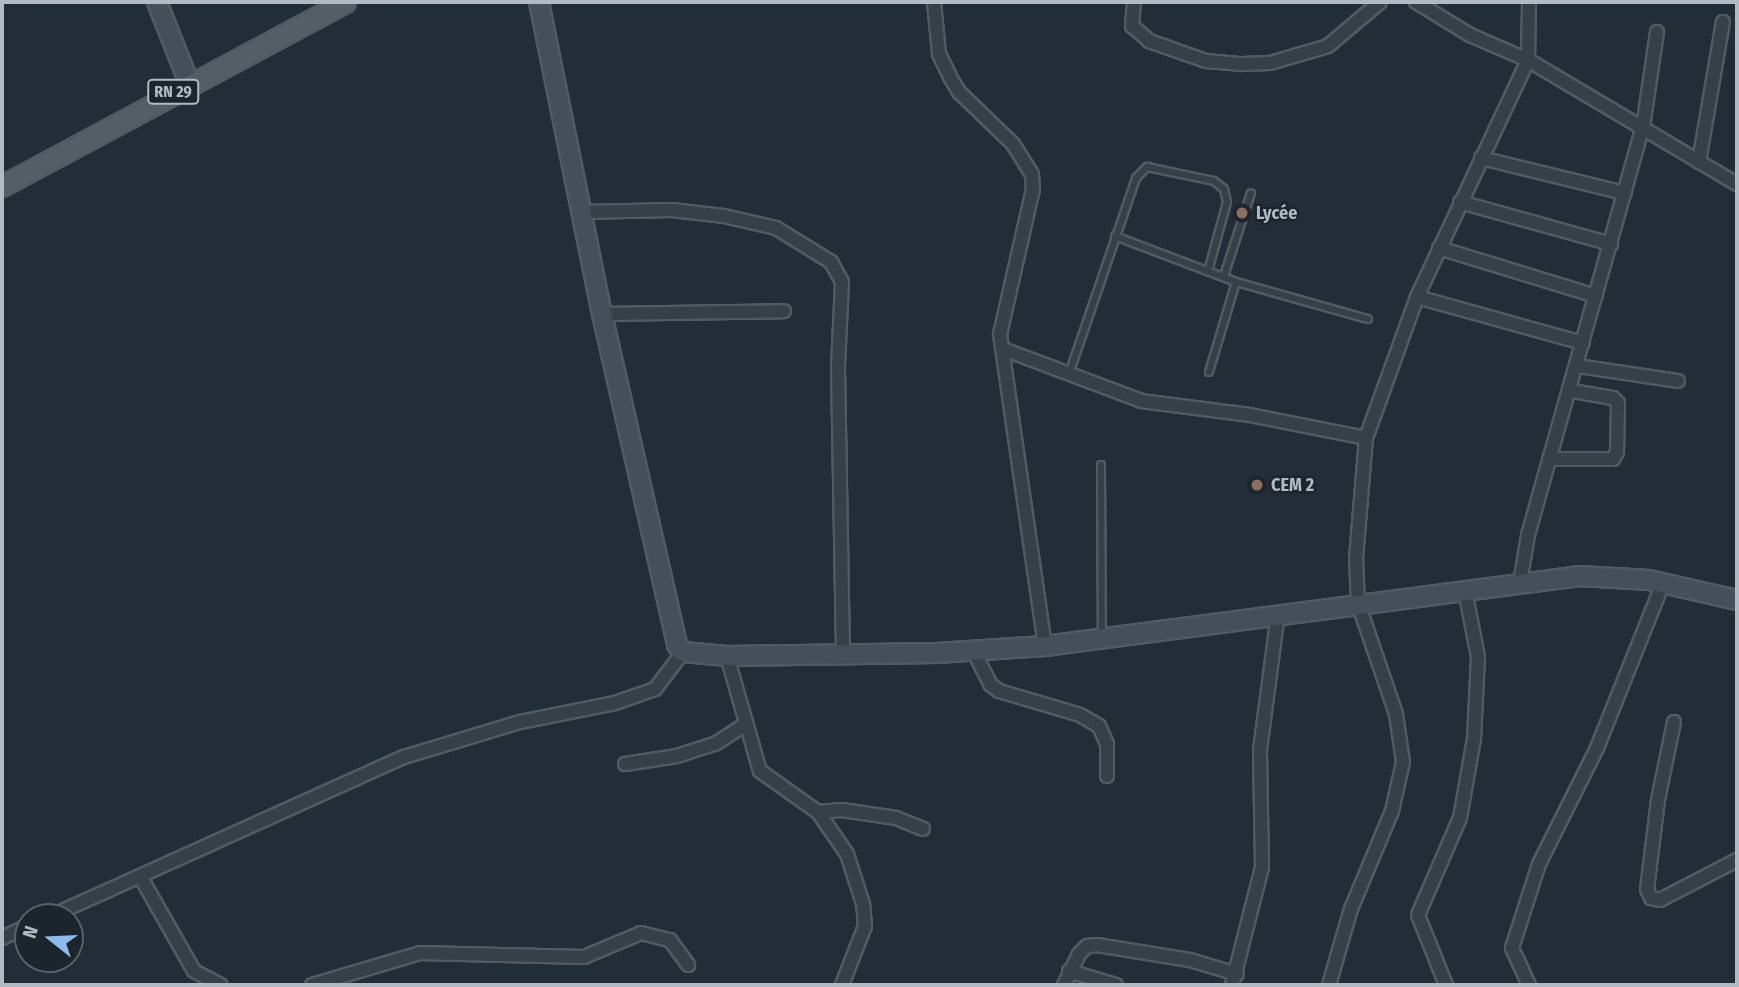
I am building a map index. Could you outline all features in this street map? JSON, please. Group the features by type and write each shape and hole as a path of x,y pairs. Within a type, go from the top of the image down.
{"main road":[{"name":"RN 29","path":"2,186 189,83 345,2"}],"street":[{"path":"157,2 189,83"},
{"path":"539,2 584,212 602,314 677,645 683,652 727,656 974,652 1045,646 1520,583 1613,575 1737,600"},
{"path":"934,2 939,54 950,77 959,92 1013,144 1032,175 1033,189 1000,320 1045,646"},
{"path":"1134,2 1132,26 1150,41 1206,61 1242,65 1270,63 1328,46 1380,2"},
{"path":"1416,2 1470,35 1528,60 1737,184"},
{"path":"1329,985 1351,909 1392,811 1403,762 1396,714 1358,603 1356,559 1366,438 1417,297 1528,60 1529,2"},
{"path":"1699,162 1723,22"},
{"path":"1520,583 1549,459 1572,391 1643,127 1657,32"},
{"path":"1481,158 1625,193"},
{"path":"1460,202 1611,244"},
{"path":"584,212 672,210 723,215 776,228 831,262 842,282 838,367 843,654"},
{"path":"1440,248 1596,296"},
{"path":"1417,297 1583,343"},
{"path":"602,314 784,311"},
{"path":"1003,349 1068,376 1141,401 1250,415 1366,438"},
{"path":"1578,366 1678,381"},
{"path":"1549,459 1613,459 1618,452 1618,403 1613,398 1572,391"},
{"path":"1529,985 1512,948 1539,864 1597,748 1663,583"},
{"path":"1446,985 1418,915 1460,818 1474,739 1478,657 1465,590"},
{"path":"1064,985 1069,971 1087,946 1097,944 1234,979 1262,867 1259,750 1278,613"},
{"path":"80,903 404,757 520,722 615,703 655,688 683,652"},
{"path":"974,652 991,685 999,691 1080,715 1099,726 1107,744 1107,776"},
{"path":"727,656 760,771 818,812 847,854 863,904 865,926 842,985"},
{"path":"1674,722 1658,800 1647,889 1651,898 1660,900 1737,860"},
{"path":"625,764 677,756 715,744 746,724"},
{"path":"818,812 842,810 896,818 923,829"},
{"path":"140,876 202,985"},
{"path":"312,985 346,980 420,953 584,957 640,933 670,940 688,965"},
{"path":"194,971 220,985"},
{"path":"1069,971 1116,985"}],"lane":[{"path":"1068,376 1136,178 1147,167 1214,181 1224,189 1227,202 1209,268"},
{"path":"1224,276 1251,193"},
{"path":"1115,236 1209,268 1236,282 1368,319"},
{"path":"1209,372 1236,282"},
{"path":"1101,465 1102,638"}],"place":[{"name":"Lycée","path":"1242,213"},
{"name":"CEM 2","path":"1257,485"}]}
